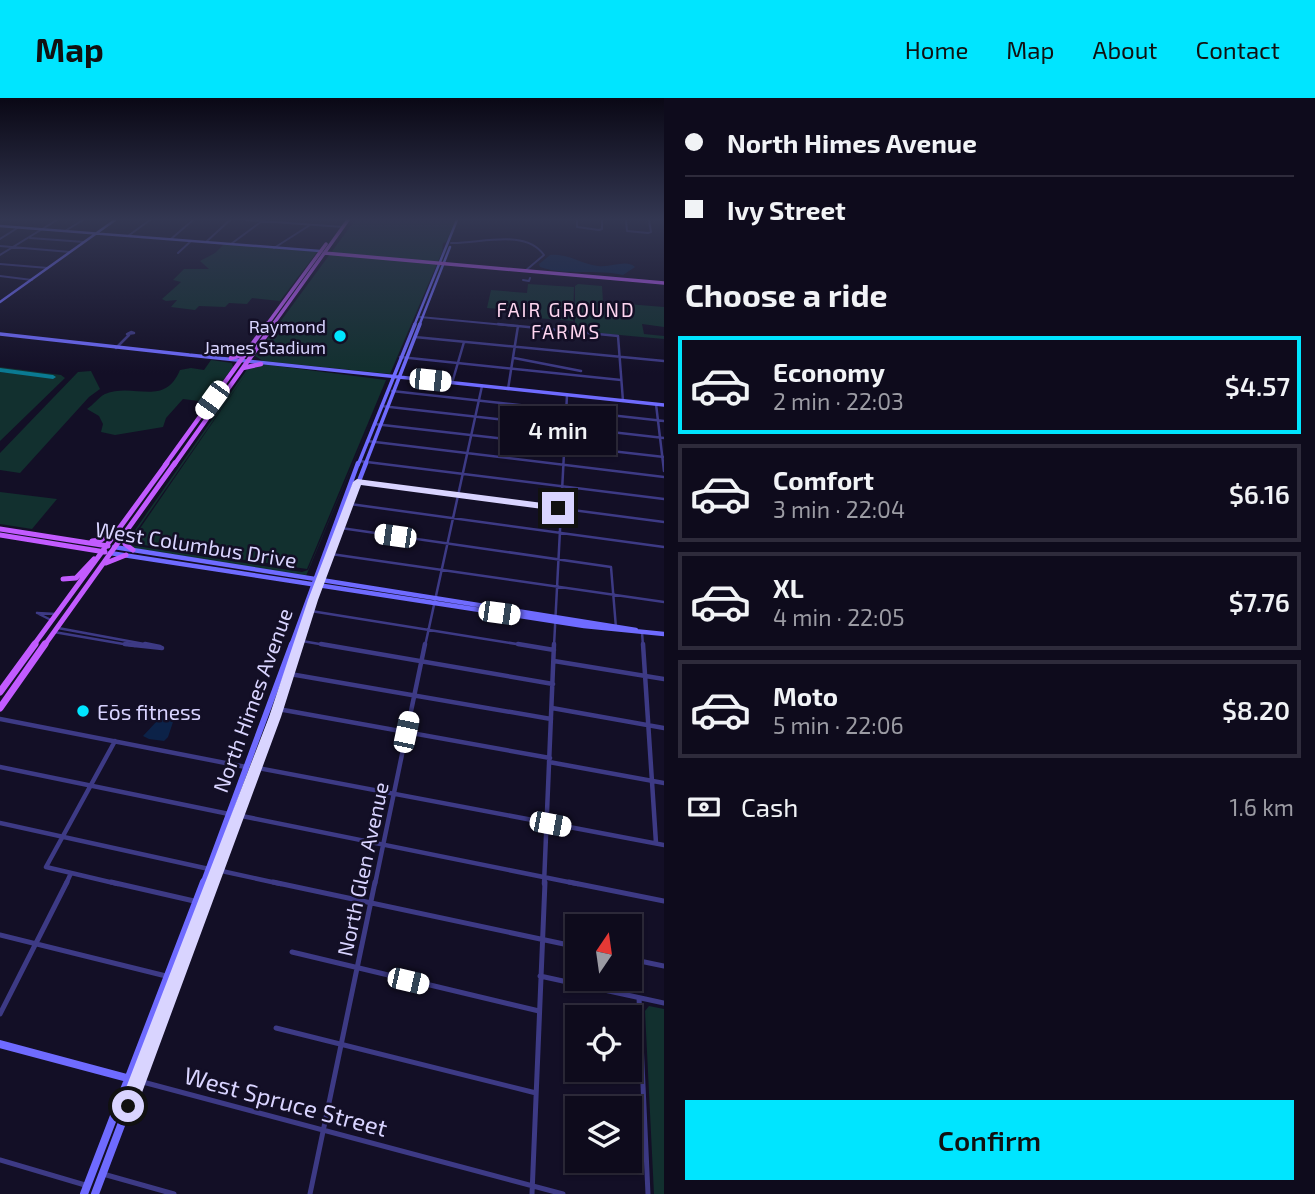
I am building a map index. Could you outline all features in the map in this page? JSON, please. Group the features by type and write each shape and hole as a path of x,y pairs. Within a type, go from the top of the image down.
{"main road":[{"path":"0,708 29,667 73,592 123,534 234,369 252,354 309,271"},
{"path":"540,271 664,282"},
{"path":"550,271 664,282"},
{"path":"95,574 125,520 242,369 246,353 288,300"},
{"path":"234,369 234,363 230,359 246,353"},
{"path":"242,369 261,363 252,354"},
{"path":"80,541 101,540 125,520"},
{"name":"West Columbus Drive","path":"0,529 80,541 106,551"},
{"path":"123,534 125,544 132,550"},
{"name":"West Columbus Drive","path":"0,535 106,551"},
{"path":"73,592 72,583 63,579 76,578 87,564 106,551"},
{"path":"0,692 95,574 109,560 126,555"},
{"path":"20,665 29,667"}],"street":[{"path":"0,302 43,271"},
{"name":"North Himes Avenue","path":"85,1190 206,898 231,816 282,698 294,645 317,581 337,528 350,504 366,449 437,271"},
{"path":"0,276 32,279"},
{"path":"524,277 523,280 529,281 530,278"},
{"path":"419,317 618,336 623,401"},
{"path":"508,388 518,326"},
{"path":"0,334 393,378"},
{"path":"117,347 130,335"},
{"path":"411,337 664,361"},
{"path":"453,383 464,342"},
{"path":"403,357 622,380"},
{"path":"514,358 581,370"},
{"path":"360,373 664,405"},
{"name":"North Himes Avenue","path":"383,406 392,391 393,378"},
{"name":"North Glen Avenue","path":"310,1194 406,732 482,386"},
{"path":"392,391 664,421"},
{"path":"532,1194 555,619 567,395"},
{"path":"656,404 664,471"},
{"path":"383,406 662,438"},
{"path":"376,424 663,457"},
{"path":"369,442 664,477"},
{"name":"North Himes Avenue","path":"337,528 351,481 362,461"},
{"path":"362,461 664,499"},
{"path":"351,481 664,522"},
{"path":"343,503 664,547"},
{"path":"337,528 613,569 616,628"},
{"name":"West Columbus Drive","path":"106,551 132,550 211,561 434,601 664,634"},
{"name":"West Columbus Drive","path":"106,551 207,568 317,581"},
{"path":"327,554 664,602"},
{"path":"207,568 211,561"},
{"name":"North Himes Avenue","path":"253,767 302,641 317,581"},
{"path":"309,611 554,650"},
{"path":"54,626 162,648 152,649 54,626"},
{"path":"639,631 645,676 656,843"},
{"path":"302,641 553,684"},
{"path":"554,661 664,679"},
{"path":"287,674 551,719"},
{"path":"552,708 664,727"},
{"path":"278,709 664,783"},
{"path":"0,719 664,845"},
{"path":"115,741 46,867 196,902"},
{"path":"0,767 231,816 664,901"},
{"path":"0,823 565,944"},
{"name":"North Himes Avenue","path":"95,1194 168,977 196,902 213,870"},
{"path":"0,1013 71,873"},
{"path":"0,935 168,977"},
{"path":"292,952 539,1011"},
{"path":"642,961 664,966"},
{"path":"540,976 664,1003"},
{"path":"639,998 648,1194"},
{"path":"276,1028 536,1093"},
{"name":"West Spruce Street","path":"0,1044 563,1194"},
{"path":"0,1160 85,1190"},
{"path":"103,1174 174,1194"}],"green space":[{"path":"182,271 303,271 280,301 252,298 247,304 199,306 195,310 171,307 177,300 162,299 181,282 173,280"},
{"path":"317,271 434,271 390,374 263,361 255,356"},
{"path":"528,284 574,287 573,321 537,318 537,312 487,308 491,290 527,293"},
{"path":"575,286 602,286 603,302 664,307 664,327 642,324 644,334 664,336 664,339 575,331"},
{"path":"211,360 232,363 233,367 207,402 183,399 166,418 163,427 115,435 101,432 103,424 99,416 87,409 103,395 116,391 147,392 166,388 180,370 204,370"},
{"path":"261,364 386,380 307,569 130,543 250,368 128,543 302,572 308,570 388,380 306,576 133,548 126,543 248,368"},
{"path":"0,367 61,375 65,378 0,441 0,372 54,377"},
{"path":"91,371 100,389 89,397 20,473 0,470 0,453 78,372"},
{"path":"0,492 57,499 32,529 0,524"},
{"path":"649,1006 664,1009 664,1194 654,1194 645,1011"}],"water":[{"path":"566,271 629,271 623,275"},
{"path":"155,712 174,719 164,741 143,736 157,721"}],"taxiway":[{"path":"0,370 53,377"}],"place":[{"name":"Raymond James Stadium","path":"340,336"},
{"name":"Eōs fitness","path":"83,711"}],"district":[{"name":"FAIR GROUND FARMS","path":"566,320"}],"route":[{"path":"128,1106 257,767 300,647 313,600 357,482 558,508"}]}
